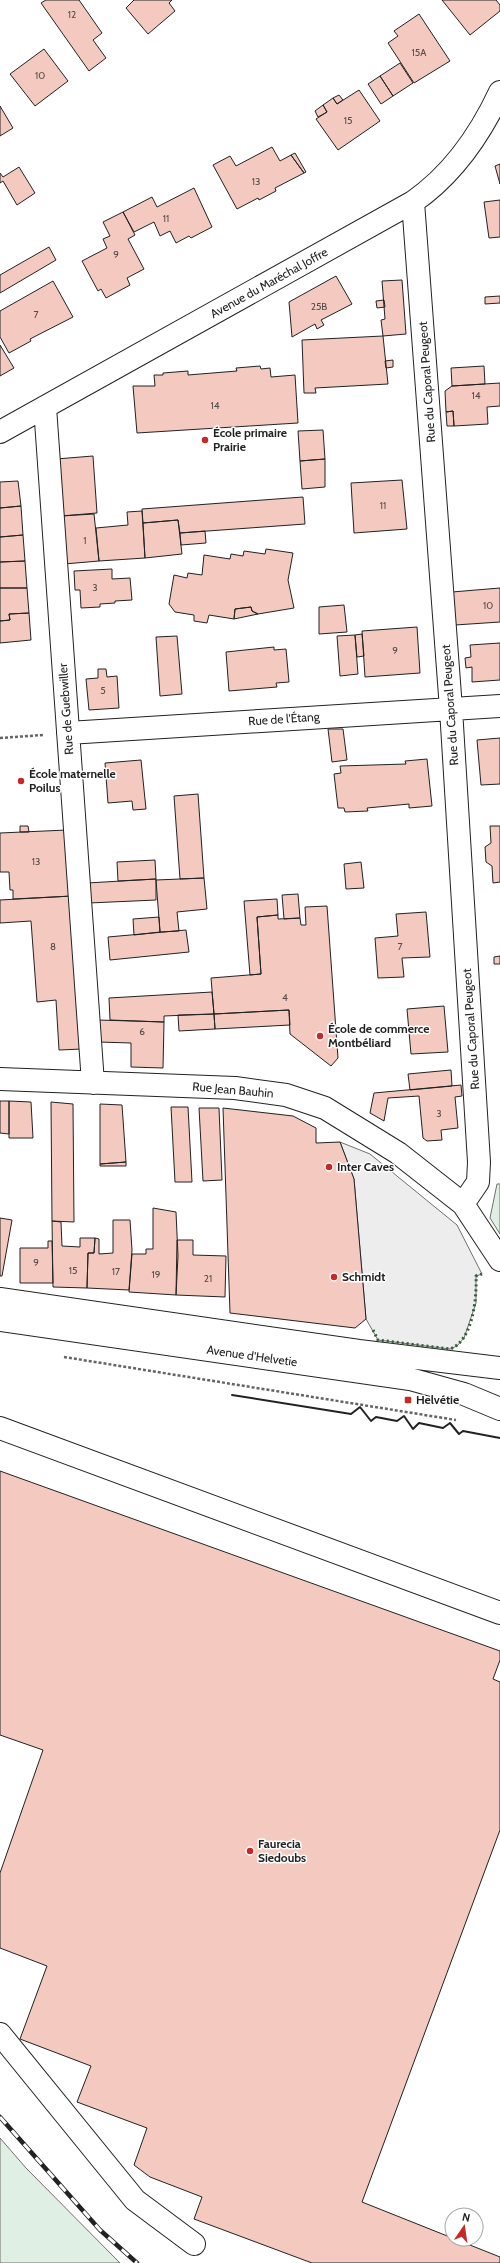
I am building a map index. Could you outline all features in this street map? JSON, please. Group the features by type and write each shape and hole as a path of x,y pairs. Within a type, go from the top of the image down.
{"street":[{"name":"Avenue du Maréchal Joffre","path":"0,432 413,202 433,188 463,154 488,118 500,92"},
{"name":"Rue du Caporal Peugeot","path":"413,202 451,709 480,1162 478,1182 463,1204"},
{"name":"Rue de Guebwiller","path":"45,407 93,1083"},
{"name":"Rue de l'Étang","path":"68,734 500,706"},
{"name":"Rue Jean Bauhin","path":"0,1079 235,1088 286,1095 325,1108 398,1153 463,1204 500,1260"},
{"name":"Avenue d'Helvetie","path":"0,1299 359,1351 500,1368"},
{"name":"Avenue d'Helvetie","path":"0,1320 410,1379 464,1394 500,1409"},
{"path":"0,1428 500,1613"},
{"path":"0,2034 135,2200 194,2244"}],"path":[{"path":"0,738 68,734"}],"green space":[{"path":"497,1184 500,1184 500,1234 490,1218"},
{"path":"0,2138 26,2168 120,2263 0,2263"}],"shaded area":[{"path":"340,1142 370,1154 457,1225 482,1274 476,1276 476,1303 464,1338 457,1346 450,1349 378,1340 366,1319 354,1179"}],"building":[{"path":"46,0 79,0 102,33 93,40 106,58 89,71 41,3"},
{"path":"134,0 172,0 169,3 175,11 148,34 126,8"},
{"path":"442,0 496,0 500,5 500,11 470,35"},
{"path":"419,14 450,61 414,83 388,43 398,36 394,31"},
{"path":"44,49 68,81 35,106 10,74"},
{"path":"400,63 413,83 393,96 380,76"},
{"path":"380,76 393,96 381,104 368,84"},
{"path":"359,90 380,121 338,150 316,119 327,112 323,105 333,98 337,104"},
{"path":"339,95 343,100 337,104 333,98"},
{"path":"323,105 327,112 318,117 315,111"},
{"path":"0,106 13,128 0,136"},
{"path":"272,147 280,161 291,155 304,173 275,188 276,191 237,209 213,165 230,156 236,166"},
{"path":"295,153 306,172 304,173 291,155"},
{"path":"500,164 500,184 495,166"},
{"path":"19,167 35,193 17,205 3,181 0,183 0,173 3,177"},
{"path":"194,188 212,227 191,238 189,236 176,243 170,231 160,236 154,222 134,232 123,212 152,197 157,207"},
{"path":"500,200 500,237 489,238 484,202"},
{"path":"123,212 135,235 128,239 144,269 127,278 130,285 106,298 101,289 98,291 82,261 107,248 103,239 110,236 103,222"},
{"path":"49,247 56,260 0,293 0,275"},
{"path":"336,276 352,304 321,320 324,325 317,329 315,324 292,337 289,302"},
{"path":"402,280 406,334 383,336 381,320 385,319 382,281"},
{"path":"53,281 73,317 30,339 31,341 9,353 0,337 0,311"},
{"path":"500,296 500,303 485,304 485,297"},
{"path":"384,300 385,307 377,308 376,301"},
{"path":"383,336 388,384 315,388 316,393 304,393 302,340"},
{"path":"0,345 14,368 0,376"},
{"path":"393,360 393,367 386,368 385,361"},
{"path":"260,366 261,369 270,368 271,377 295,375 298,423 137,433 133,386 155,386 154,375 163,375 163,373 188,371 188,375 237,371 236,368"},
{"path":"484,366 485,384 452,386 451,368"},
{"path":"500,383 500,406 487,407 488,424 454,426 453,411 446,412 445,391 452,386"},
{"path":"453,411 454,426 447,426 446,412"},
{"path":"323,430 325,459 300,461 298,431"},
{"path":"93,456 97,513 61,516 56,459"},
{"path":"325,459 325,487 302,489 300,461"},
{"path":"402,480 407,529 354,533 351,483"},
{"path":"18,481 21,506 0,508 0,482"},
{"path":"303,497 305,524 180,533 178,520 143,523 142,509"},
{"path":"21,506 23,535 0,537 0,508"},
{"path":"142,511 145,558 99,561 96,528 128,525 127,512"},
{"path":"94,514 99,561 64,564 61,516"},
{"path":"178,520 182,554 145,558 143,523"},
{"path":"205,531 206,543 181,545 180,533"},
{"path":"23,535 25,561 0,562 0,537"},
{"path":"266,549 293,553 288,580 294,608 258,614 252,611 251,607 235,609 234,619 209,615 207,623 194,621 194,615 175,612 169,604 174,575 187,578 188,573 202,575 204,555 230,559 231,554 243,556 244,551 265,554"},
{"path":"25,561 27,588 0,588 0,562"},
{"path":"112,569 112,579 130,578 132,600 100,604 100,607 81,608 80,590 75,590 74,571"},
{"path":"0,588 27,588 29,613 9,614 10,620 0,621"},
{"path":"500,588 500,622 455,625 452,592"},
{"path":"344,605 347,632 319,634 319,607"},
{"path":"251,607 252,611 258,614 234,619 235,609"},
{"path":"29,613 31,640 0,643 0,621 10,620 9,614"},
{"path":"417,627 420,673 365,677 362,631"},
{"path":"362,634 364,656 357,657 355,635"},
{"path":"355,635 358,674 340,676 337,636"},
{"path":"177,636 182,694 160,696 156,637"},
{"path":"500,643 500,680 472,682 472,667 466,668 465,658 471,657 470,645"},
{"path":"274,647 274,650 286,649 289,682 276,683 277,687 229,691 226,652"},
{"path":"98,669 106,669 107,677 117,676 119,708 89,710 86,679 98,678"},
{"path":"328,729 343,729 347,760 332,762"},
{"path":"500,738 500,784 481,785 477,740"},
{"path":"427,759 432,806 409,808 409,804 367,808 368,811 345,812 344,808 338,808 334,774 341,773 340,766 406,764 405,761"},
{"path":"141,760 146,809 133,810 132,801 108,803 105,763"},
{"path":"198,794 204,878 180,879 174,796"},
{"path":"20,826 28,826 29,832 20,832"},
{"path":"490,826 500,826 500,882 493,883 492,866 486,862 485,847 491,843"},
{"path":"67,830 72,896 13,899 13,890 10,890 9,872 0,872 0,833"},
{"path":"155,860 156,879 118,881 117,862"},
{"path":"361,862 364,888 346,889 344,864"},
{"path":"204,878 207,909 177,912 179,931 160,932 156,880"},
{"path":"156,879 156,900 89,903 87,883"},
{"path":"298,894 300,918 284,919 282,895"},
{"path":"72,896 82,1049 59,1050 56,1000 37,1002 31,921 0,923 0,900"},
{"path":"277,899 278,915 257,917 261,974 250,975 244,901"},
{"path":"327,906 338,1058 331,1066 290,1034 289,1010 214,1014 211,978 261,974 257,917 278,915 278,919 300,918 301,925 306,925 305,907"},
{"path":"426,912 430,957 402,958 404,977 378,978 375,938 398,936 396,914"},
{"path":"159,917 160,932 134,935 133,919"},
{"path":"186,930 189,952 110,960 108,937"},
{"path":"500,956 500,964 494,964 494,957"},
{"path":"212,992 214,1014 164,1016 164,1022 110,1020 109,998"},
{"path":"444,1006 448,1052 411,1054 407,1009"},
{"path":"289,1010 290,1025 215,1029 214,1014"},
{"path":"214,1014 215,1029 179,1031 178,1015"},
{"path":"98,1020 164,1022 163,1068 131,1067 131,1043 99,1042"},
{"path":"451,1070 452,1086 410,1090 408,1074"},
{"path":"461,1085 462,1096 455,1097 458,1128 441,1130 442,1140 427,1141 423,1138 419,1096 388,1098 384,1121 370,1113 374,1093"},
{"path":"0,1101 9,1101 9,1134 0,1133"},
{"path":"9,1101 31,1102 33,1138 9,1138"},
{"path":"51,1102 73,1104 74,1222 52,1221"},
{"path":"100,1104 122,1105 126,1162 100,1164"},
{"path":"171,1107 188,1107 192,1182 175,1182"},
{"path":"199,1108 219,1108 222,1180 203,1181"},
{"path":"223,1108 293,1116 316,1128 316,1143 340,1142 354,1179 366,1319 355,1328 230,1313"},
{"path":"126,1162 126,1166 100,1166 100,1164"},
{"path":"153,1208 176,1212 178,1256 176,1295 129,1292 132,1254 146,1254 146,1249 153,1249"},
{"path":"0,1218 12,1220 2,1276 0,1276"},
{"path":"113,1220 130,1220 132,1250 129,1290 87,1288 88,1253 94,1253 95,1238 99,1239 99,1254 113,1253"},
{"path":"52,1221 61,1222 62,1246 80,1247 80,1238 95,1238 94,1253 88,1253 87,1288 53,1287"},
{"path":"177,1240 193,1240 193,1255 226,1256 225,1297 176,1295"},
{"path":"48,1241 52,1241 53,1283 20,1283 20,1248 48,1248"},
{"name":"Faurecia Siedoubs","path":"0,1471 500,1651 500,1660 493,1679 500,1682 500,1830 362,2202 444,2235 444,2247 475,2247 500,2257 500,2263 312,2263 194,2219 202,2197 150,2177 134,2165 147,2128 77,2102 91,2066 20,2039 47,1966 0,1948 0,1873 43,1750 0,1735"}],"railway":[{"path":"0,2117 100,2230 137,2263"}],"hedge":[{"path":"373,1330 378,1340 450,1349 458,1344 469,1328 476,1295 476,1276 482,1274"}],"wall":[{"path":"232,1395 351,1414 360,1407 371,1421 376,1417 397,1421 404,1416 413,1429 419,1423 443,1428 450,1423 459,1434 463,1431 500,1438"}],"place":[{"name":"École primaire Prairie","path":"205,440"},
{"name":"École maternelle Poilus","path":"21,781"},
{"name":"École de commerce Montbéliard","path":"320,1036"},
{"name":"Inter Caves","path":"329,1167"},
{"name":"Schmidt","path":"334,1277"},
{"name":"Helvétie","path":"408,1400"},
{"name":"Faurecia Siedoubs","path":"250,1851"}]}
